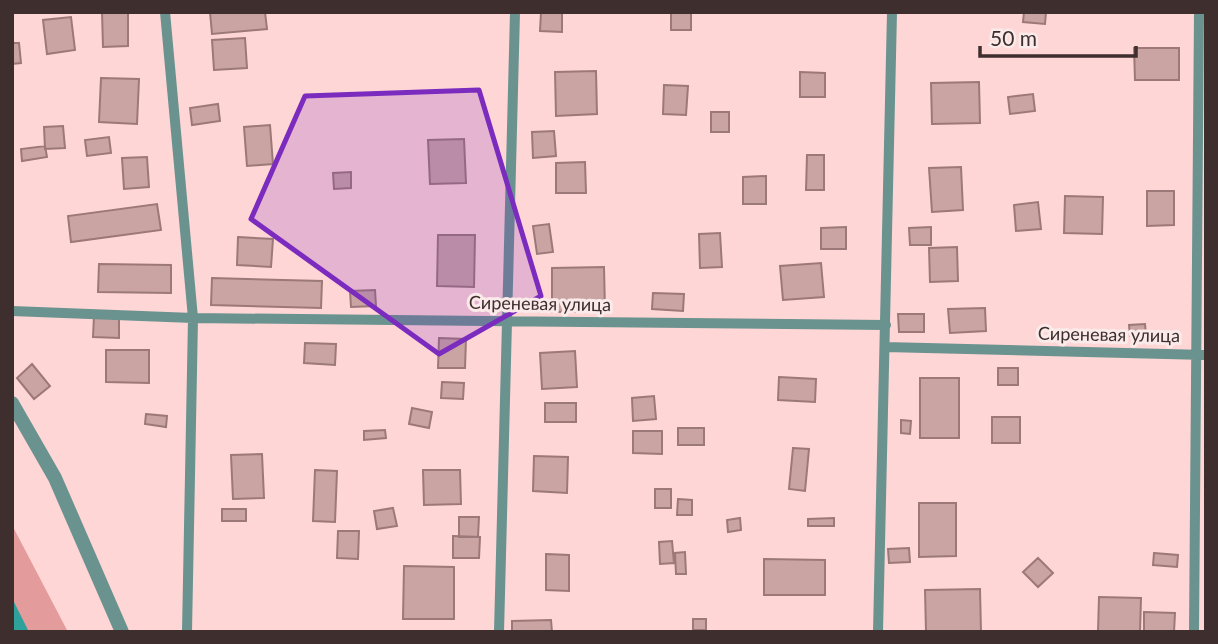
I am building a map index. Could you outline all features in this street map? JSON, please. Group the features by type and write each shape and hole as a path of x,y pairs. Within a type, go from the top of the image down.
{"street":[{"path":"12,403 60,489 122,632"}],"lane":[{"path":"165,12 193,318 187,632"},
{"path":"499,632 515,12"},
{"path":"878,632 892,12"},
{"path":"1194,632 1201,355 1199,12"},
{"name":"Сиреневая улица","path":"12,311 193,318 886,325"},
{"name":"Сиреневая улица","path":"885,347 1201,355"}],"highlighted area":[{"path":"479,90 541,296 439,354 251,219 305,96"}],"shaded area":[{"path":"12,525 68,632 12,632"}],"water":[{"path":"12,598 29,632 12,632"}],"building":[{"path":"102,12 128,12 128,46 103,47"},
{"path":"210,12 265,12 267,29 212,34"},
{"path":"541,12 562,12 562,32 540,31"},
{"path":"671,12 691,12 691,30 671,30"},
{"path":"1024,12 1046,12 1045,24 1023,22"},
{"path":"71,17 75,50 47,54 43,20"},
{"path":"245,38 247,68 214,70 212,40"},
{"path":"12,43 19,43 21,63 12,64"},
{"path":"1134,48 1179,48 1179,80 1135,80"},
{"path":"596,71 597,114 556,116 555,72"},
{"path":"800,72 825,73 825,97 800,97"},
{"path":"101,78 139,79 137,124 99,122"},
{"path":"979,82 980,123 932,124 931,83"},
{"path":"664,85 688,86 686,115 663,114"},
{"path":"1033,94 1035,111 1010,114 1008,97"},
{"path":"218,104 220,121 192,125 190,108"},
{"path":"711,112 729,112 729,132 711,132"},
{"path":"270,125 273,164 247,166 244,127"},
{"path":"63,126 65,148 45,149 44,127"},
{"path":"554,131 556,156 533,158 532,132"},
{"path":"109,137 111,153 87,156 85,140"},
{"path":"464,139 466,183 430,184 428,140"},
{"path":"45,146 47,157 22,161 21,149"},
{"path":"807,155 824,155 824,190 806,190"},
{"path":"147,157 149,187 124,189 122,158"},
{"path":"585,162 586,193 556,193 556,163"},
{"path":"961,167 963,210 932,212 929,168"},
{"path":"351,172 351,188 334,189 333,173"},
{"path":"766,176 766,204 743,204 743,177"},
{"path":"1147,191 1174,191 1174,225 1147,226"},
{"path":"1065,196 1103,197 1102,234 1064,233"},
{"path":"1038,202 1041,229 1016,231 1014,205"},
{"path":"157,204 161,230 71,242 68,216"},
{"path":"549,224 553,252 537,254 533,226"},
{"path":"846,227 846,249 821,249 821,228"},
{"path":"931,227 931,245 910,245 909,228"},
{"path":"720,233 722,267 700,268 699,234"},
{"path":"438,235 475,235 474,287 437,286"},
{"path":"238,237 273,239 271,267 237,265"},
{"path":"957,247 958,281 930,282 929,248"},
{"path":"821,263 824,297 783,300 780,266"},
{"path":"99,264 171,265 171,293 98,292"},
{"path":"604,267 605,311 552,312 552,268"},
{"path":"212,278 322,281 321,308 211,305"},
{"path":"375,290 376,306 351,307 350,291"},
{"path":"653,293 684,294 683,311 652,309"},
{"path":"985,308 986,331 950,333 948,309"},
{"path":"898,314 924,314 924,332 899,332"},
{"path":"94,316 119,317 119,338 93,337"},
{"path":"1145,324 1146,335 1130,336 1129,325"},
{"path":"439,338 466,339 465,368 438,368"},
{"path":"305,343 336,344 335,365 304,363"},
{"path":"106,350 149,350 149,383 106,382"},
{"path":"575,351 577,387 542,389 540,353"},
{"path":"32,364 50,386 34,399 17,378"},
{"path":"998,368 1018,368 1018,385 998,385"},
{"path":"779,377 816,379 815,402 778,400"},
{"path":"920,378 959,378 959,438 920,438"},
{"path":"442,382 464,383 463,399 441,398"},
{"path":"654,396 656,419 633,421 632,398"},
{"path":"545,403 576,403 576,422 545,422"},
{"path":"412,408 432,412 429,428 409,424"},
{"path":"146,414 167,416 166,427 145,424"},
{"path":"992,417 1020,417 1020,443 992,443"},
{"path":"901,420 911,421 910,434 901,433"},
{"path":"678,428 704,428 704,445 678,445"},
{"path":"385,430 386,438 364,440 364,431"},
{"path":"633,431 662,431 662,454 633,453"},
{"path":"793,448 809,449 805,491 789,489"},
{"path":"262,454 264,498 233,499 231,455"},
{"path":"534,456 568,457 567,493 533,491"},
{"path":"315,470 337,471 335,522 313,521"},
{"path":"423,470 460,470 461,504 424,505"},
{"path":"655,489 671,489 671,508 655,508"},
{"path":"678,499 692,500 692,515 677,515"},
{"path":"919,503 956,503 956,556 919,557"},
{"path":"393,508 397,526 377,529 374,511"},
{"path":"222,509 246,509 246,521 222,521"},
{"path":"459,517 479,517 478,537 459,537"},
{"path":"740,518 741,530 728,532 727,520"},
{"path":"834,518 834,526 808,526 808,519"},
{"path":"338,531 359,531 358,559 337,558"},
{"path":"453,536 480,537 479,558 453,558"},
{"path":"672,541 674,563 660,564 659,542"},
{"path":"909,548 910,562 889,563 888,549"},
{"path":"685,552 686,574 676,574 675,553"},
{"path":"1154,553 1178,555 1177,567 1153,565"},
{"path":"546,554 569,555 569,591 546,590"},
{"path":"1038,558 1053,573 1038,587 1023,572"},
{"path":"764,559 825,560 825,595 764,595"},
{"path":"404,566 454,567 454,619 403,619"},
{"path":"980,589 981,632 926,632 925,590"},
{"path":"1099,597 1141,598 1140,632 1098,632"},
{"path":"1144,612 1175,613 1174,632 1144,632"},
{"path":"693,619 706,619 706,630 693,630"},
{"path":"551,620 552,632 512,632 512,621"}]}
